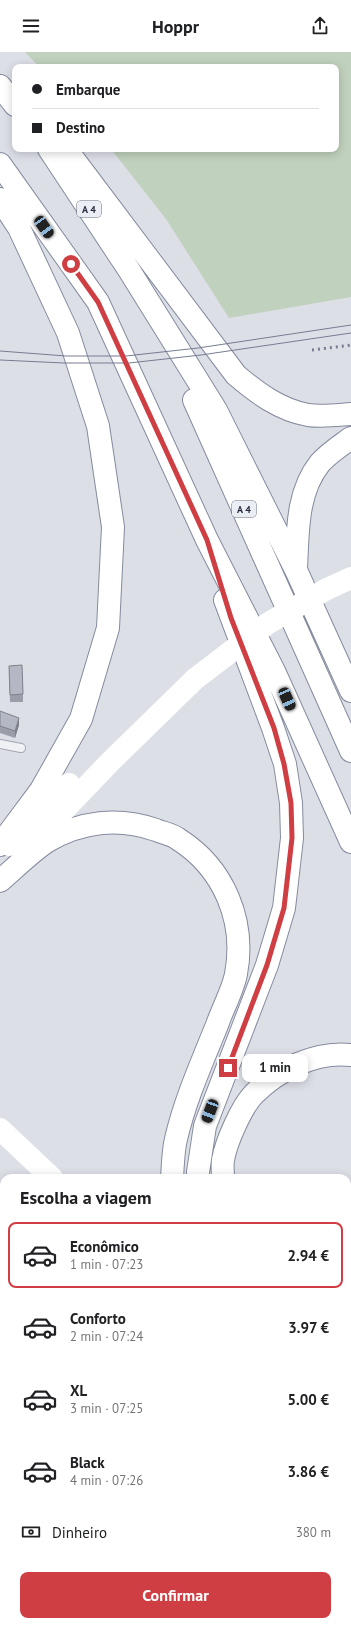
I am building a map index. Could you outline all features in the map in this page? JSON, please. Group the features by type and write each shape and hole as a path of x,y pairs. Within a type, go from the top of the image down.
{"main road":[{"path":"0,81 12,93"},
{"path":"0,86 12,101"},
{"name":"A 4","path":"51,152 129,270 204,419 351,751"},
{"path":"68,152 236,375 267,400 288,408 307,414 330,416 351,414"},
{"path":"0,164 98,302 207,540 274,671 351,842"},
{"path":"0,199 19,228 68,333 98,426 113,527 108,628 81,719 41,790 0,845"},
{"path":"129,270 216,410 296,570 351,691"},
{"path":"296,570 298,520 302,498 309,482 320,464 334,450 351,438"},
{"path":"198,1174 205,1126 267,965 284,908 292,838 291,803 284,764 274,728 231,618 207,540"},
{"path":"0,854 102,749 260,614 319,579 351,565"},
{"path":"0,880 196,670 267,624 325,590 351,578"},
{"path":"0,880 45,843 69,830 97,823 123,822 144,826 177,838 199,854 218,877 229,898 238,936 236,975 183,1114 175,1140 172,1174"},
{"path":"223,1174 223,1160 234,1126 254,1094 280,1073 311,1058 342,1054 351,1055"},
{"path":"0,1129 48,1174"}],"lane":[{"path":"0,744 21,748"}],"green space":[{"path":"25,52 351,52 351,297 229,318 166,219 113,152 339,152 339,64 36,64"}],"building":[{"path":"22,665 23,694 10,695 9,666"},
{"path":"0,711 19,718 15,731 0,726"}],"tram line":[{"path":"0,351 66,356 126,356 198,348 351,325"},
{"path":"0,360 64,363 129,363 201,355 351,333"}],"railway":[{"path":"312,350 351,345"}],"route":[{"path":"71,264 98,302 207,540 231,618 274,728 284,764 291,803 292,838 284,908 267,965 228,1068"}]}
